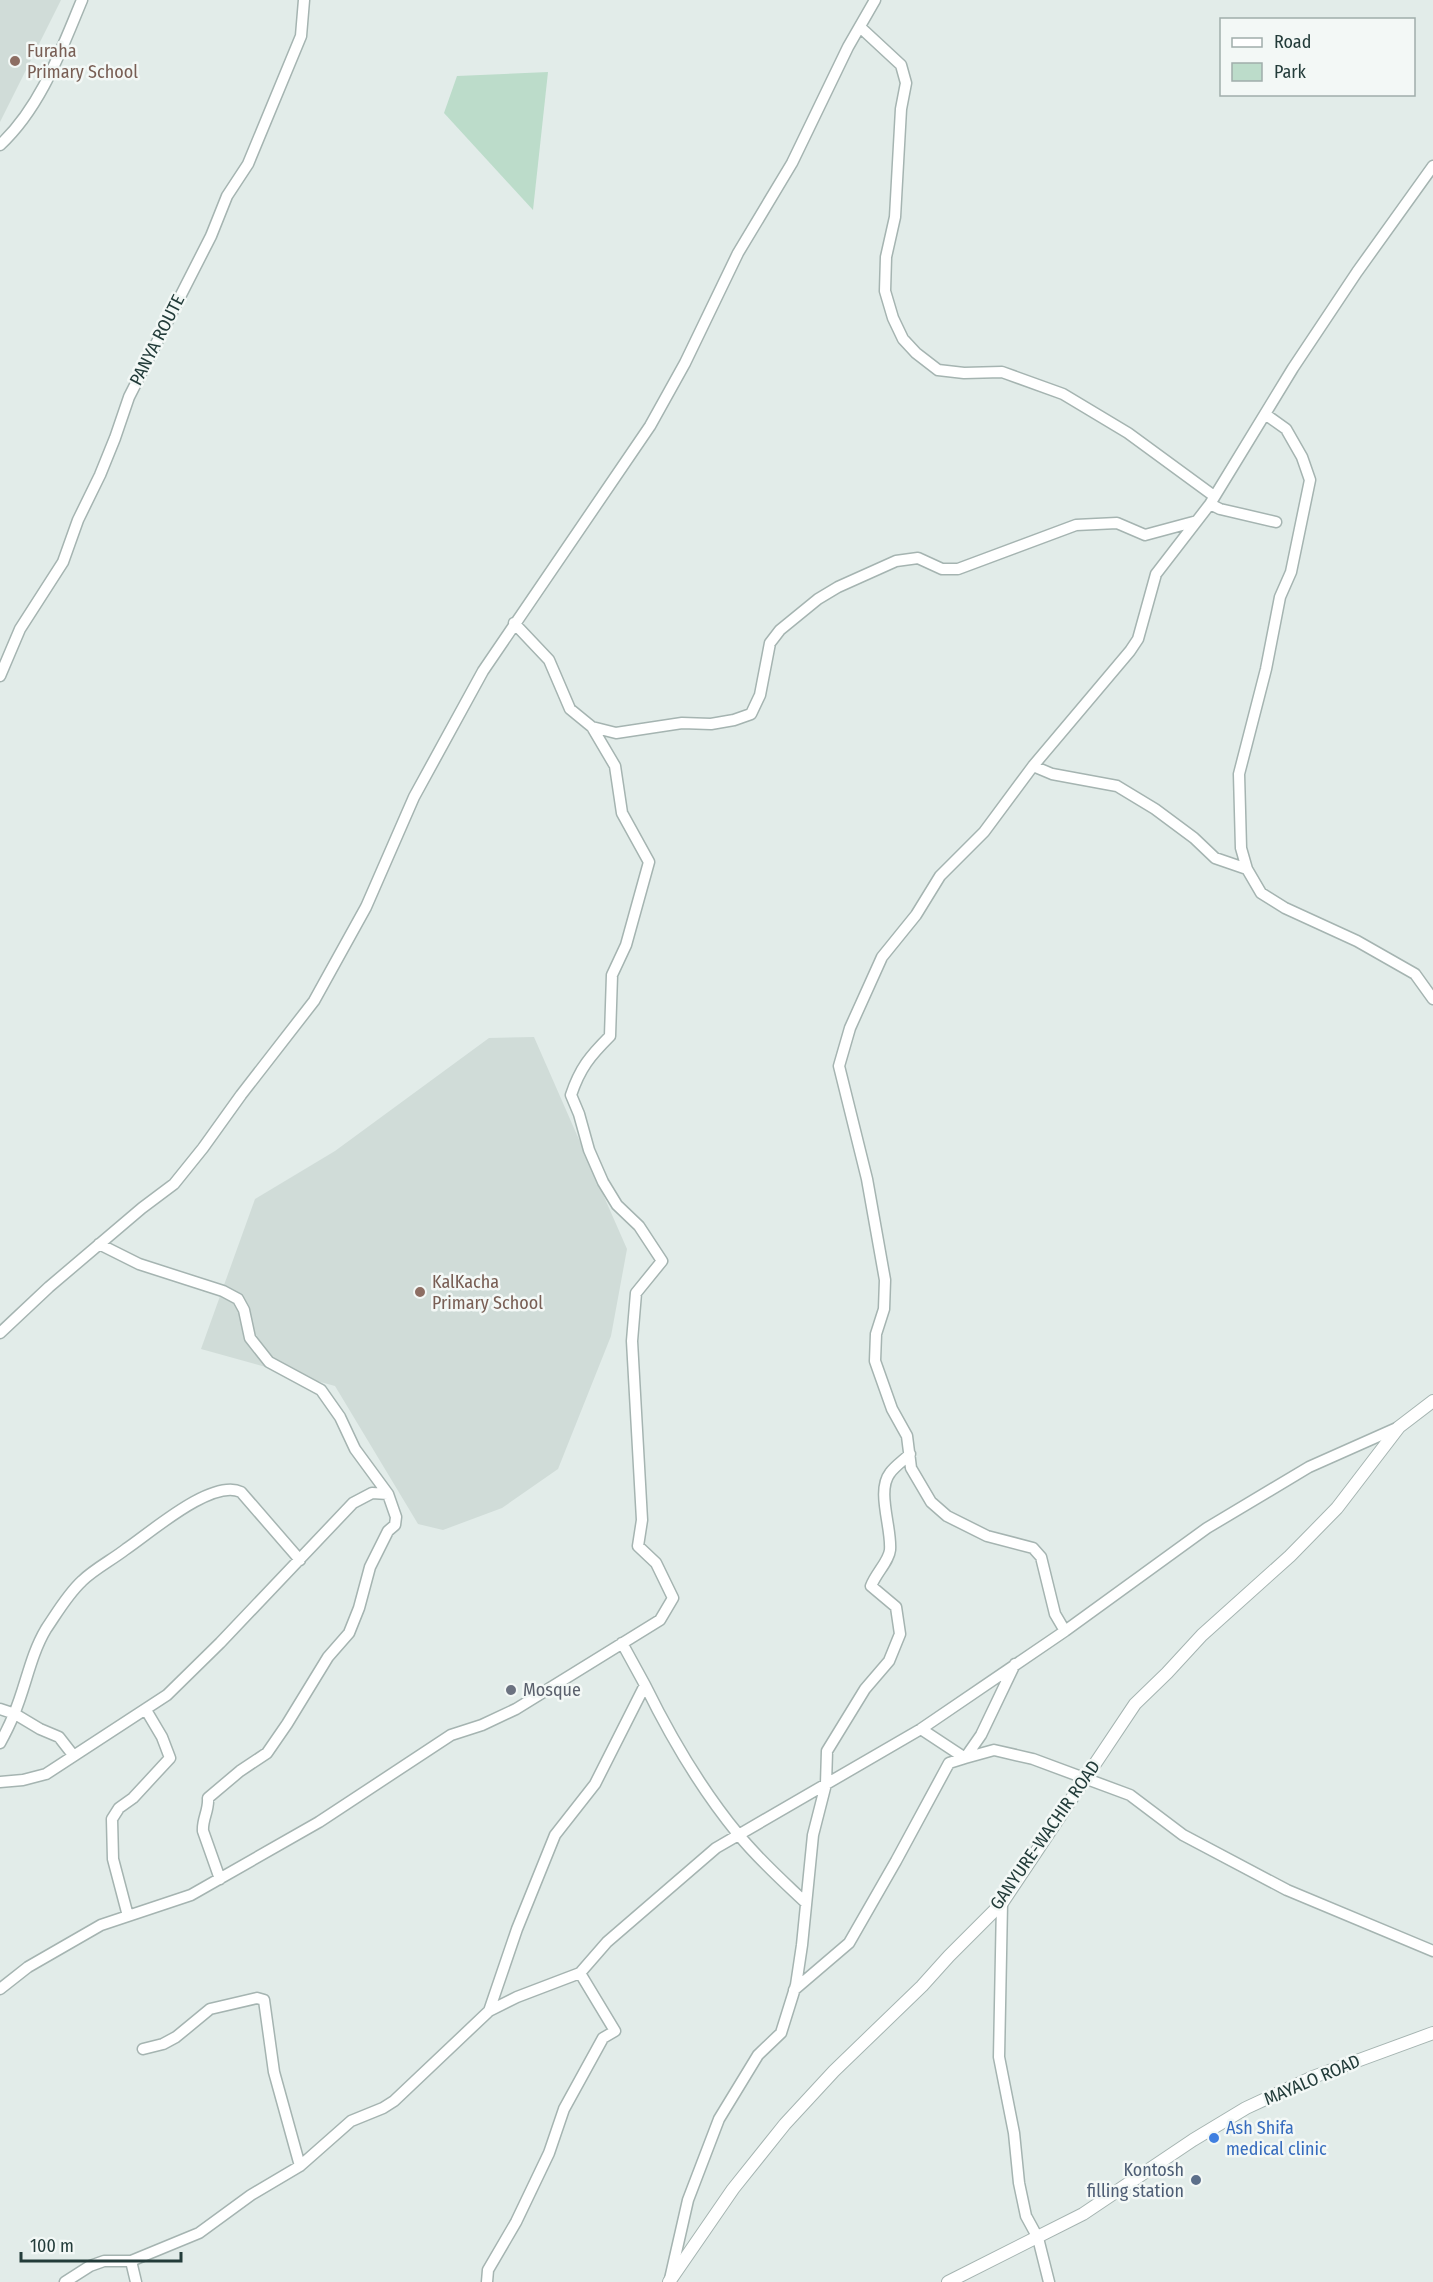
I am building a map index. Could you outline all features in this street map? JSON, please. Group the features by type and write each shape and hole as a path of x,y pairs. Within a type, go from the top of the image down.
{"street":[{"path":"1,143 13,133 50,74 82,0"},
{"name":"PANYA ROUTE","path":"0,676 20,629 63,562 78,520 115,438 129,397 211,236 227,196 248,164 302,36 304,0"},
{"path":"0,1333 99,1244 174,1184 314,1001 366,907 414,797 483,671 650,426 685,363 738,253 792,163 875,0"},
{"path":"860,27 901,65 906,83 901,109 895,217 886,257 885,291 892,318 903,339 916,353 938,370 963,374 1002,372 1063,394 1128,433 1212,500 1220,509 1276,522"},
{"path":"1065,1631 1055,1614 1041,1557 1033,1548 987,1536 947,1516 931,1502 911,1468 908,1436 892,1409 875,1360 876,1334 884,1309 885,1280 867,1179 839,1066 850,1028 882,957 916,915 940,876 984,832 1033,766 1130,651 1138,639 1156,573 1212,500 1293,368 1357,272 1433,166"},
{"path":"1265,414 1286,429 1302,457 1310,480 1291,572 1280,597 1264,679 1239,774 1241,848 1247,869 1261,893 1285,908 1357,941 1415,974 1433,999"},
{"path":"592,727 616,733 682,723 711,724 751,714 760,695 770,643 780,630 828,593 896,561 918,558 942,569 958,569 1076,525 1118,523 1146,535 1197,521"},
{"path":"0,1989 28,1966 101,1925 191,1895 319,1822 451,1735 482,1725 516,1708 660,1620 674,1598 656,1563 638,1546 642,1520 632,1341 636,1293 662,1261 639,1226 617,1206 603,1182 589,1150 571,1095 586,1060 609,1036 612,975 626,945 648,862 622,813 615,766 592,727 570,710 549,660 514,623"},
{"path":"1033,766 1052,774 1117,786 1155,809 1194,838 1215,858 1247,869"},
{"path":"99,1244 139,1264 192,1280 238,1299 244,1310 250,1338 269,1362 321,1390 340,1417 355,1449 388,1494 396,1517 395,1525 388,1531 370,1567 359,1608 349,1633 328,1657 267,1753 240,1771 208,1798 209,1810 202,1823 203,1831 220,1879"},
{"name":"GANYURE-WACHIR ROAD","path":"670,2281 733,2189 785,2124 834,2071 922,1986 1002,1903 1135,1704 1202,1635 1290,1556 1337,1508 1399,1427 1433,1401"},
{"path":"65,2282 90,2266 104,2261 131,2261 198,2233 251,2195 300,2166 351,2121 394,2101 489,2011 517,1997 580,1973 607,1942 716,1848 921,1729 1016,1662 1065,1631 1207,1528 1310,1467 1399,1427"},
{"path":"670,2281 688,2200 719,2120 758,2055 781,2033 794,1990 802,1945 813,1835 826,1785 827,1751 865,1689 889,1661 900,1634 896,1607 871,1586 875,1574 888,1560 890,1550 885,1509 886,1482 889,1473 910,1454"},
{"path":"0,1743 15,1713 33,1655 45,1631 70,1594 83,1580 167,1519 201,1498 224,1490 233,1489 241,1492 300,1560"},
{"path":"0,1782 23,1780 46,1774 146,1710 178,1685 353,1503 372,1493 388,1494"},
{"path":"621,1643 672,1739 738,1834 806,1903"},
{"path":"965,1758 981,1735 1016,1662"},
{"path":"489,2011 517,1929 555,1835 595,1784 645,1685"},
{"path":"0,1709 15,1713 40,1729 59,1737 73,1755"},
{"path":"128,1916 113,1859 112,1819 119,1808 133,1798 170,1758 162,1737 146,1710"},
{"path":"921,1729 965,1758"},
{"path":"794,1990 849,1943 949,1763 994,1750 1033,1759 1130,1795 1183,1835 1287,1890 1433,1951"},
{"path":"1002,1903 999,2058 1014,2133 1019,2183 1026,2217 1038,2238 1049,2282"},
{"path":"487,2282 488,2270 516,2222 549,2153 564,2109 603,2038 615,2031 580,1973"},
{"path":"143,2049 163,2044 176,2037 210,2009 257,1998 264,2000 274,2072 300,2166"},
{"name":"MAYALO ROAD","path":"948,2282 1083,2214 1193,2140 1246,2108 1313,2077 1433,2033"},
{"path":"131,2261 136,2282"}],"shaded area":[{"name":"Furaha Primary School","path":"0,0 61,0 0,122"},
{"name":"KalKacha Primary School","path":"534,1037 627,1249 611,1336 558,1469 502,1508 443,1530 418,1524 335,1386 201,1349 255,1199 335,1151 489,1038"}],"green space":[{"path":"548,72 533,210 444,113 457,76"}],"place":[{"name":"Furaha Primary School","path":"15,61"},
{"name":"KalKacha Primary School","path":"420,1292"},
{"name":"Mosque","path":"511,1690"},
{"name":"Ash Shifa medical clinic","path":"1214,2138"},
{"name":"Kontosh filling station","path":"1196,2180"}]}
